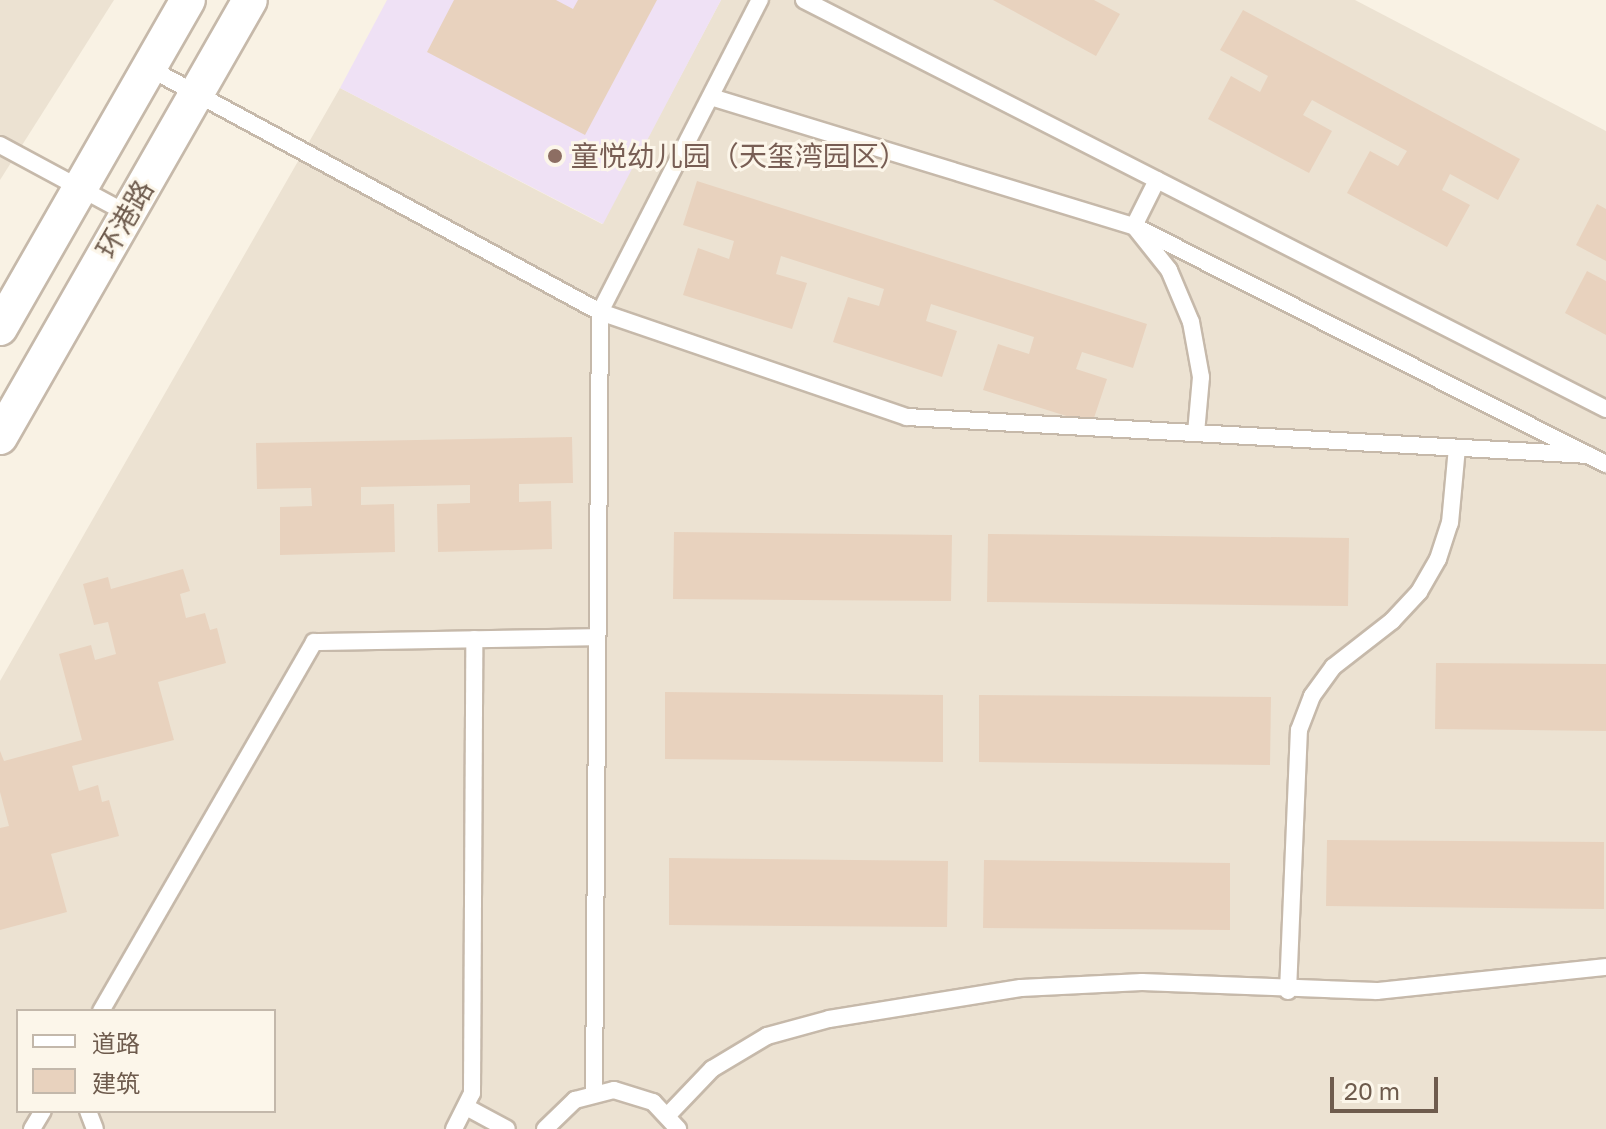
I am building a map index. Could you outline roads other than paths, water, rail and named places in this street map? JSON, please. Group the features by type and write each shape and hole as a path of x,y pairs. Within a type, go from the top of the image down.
{"street":[{"name":"环港路","path":"0,328 188,0"},
{"name":"环港路","path":"0,437 250,0"}],"lane":[{"path":"594,1093 600,312 760,0"},
{"path":"804,0 1606,409"},
{"path":"149,68 600,312 907,417 1588,455"},
{"path":"711,97 1134,226 1606,464"},
{"path":"0,145 128,214"},
{"path":"1134,226 1157,180"},
{"path":"1134,226 1169,270 1191,322 1201,377 1196,433"},
{"path":"1288,991 1299,730 1312,696 1333,667 1392,621 1419,592 1438,559 1450,523 1457,448"},
{"path":"102,1009 314,642 597,637"},
{"path":"454,1129 468,1108 473,1061 474,639"},
{"path":"668,1115 688,1090 738,1050 782,1031 829,1019 1085,982 1288,991 1466,985 1606,967"},
{"path":"545,1129 559,1111 594,1093 634,1094 668,1115 678,1129"},
{"path":"468,1108 507,1129"}],"place":[{"name":"童悦幼儿园（天玺湾园区）","path":"555,156"}]}
